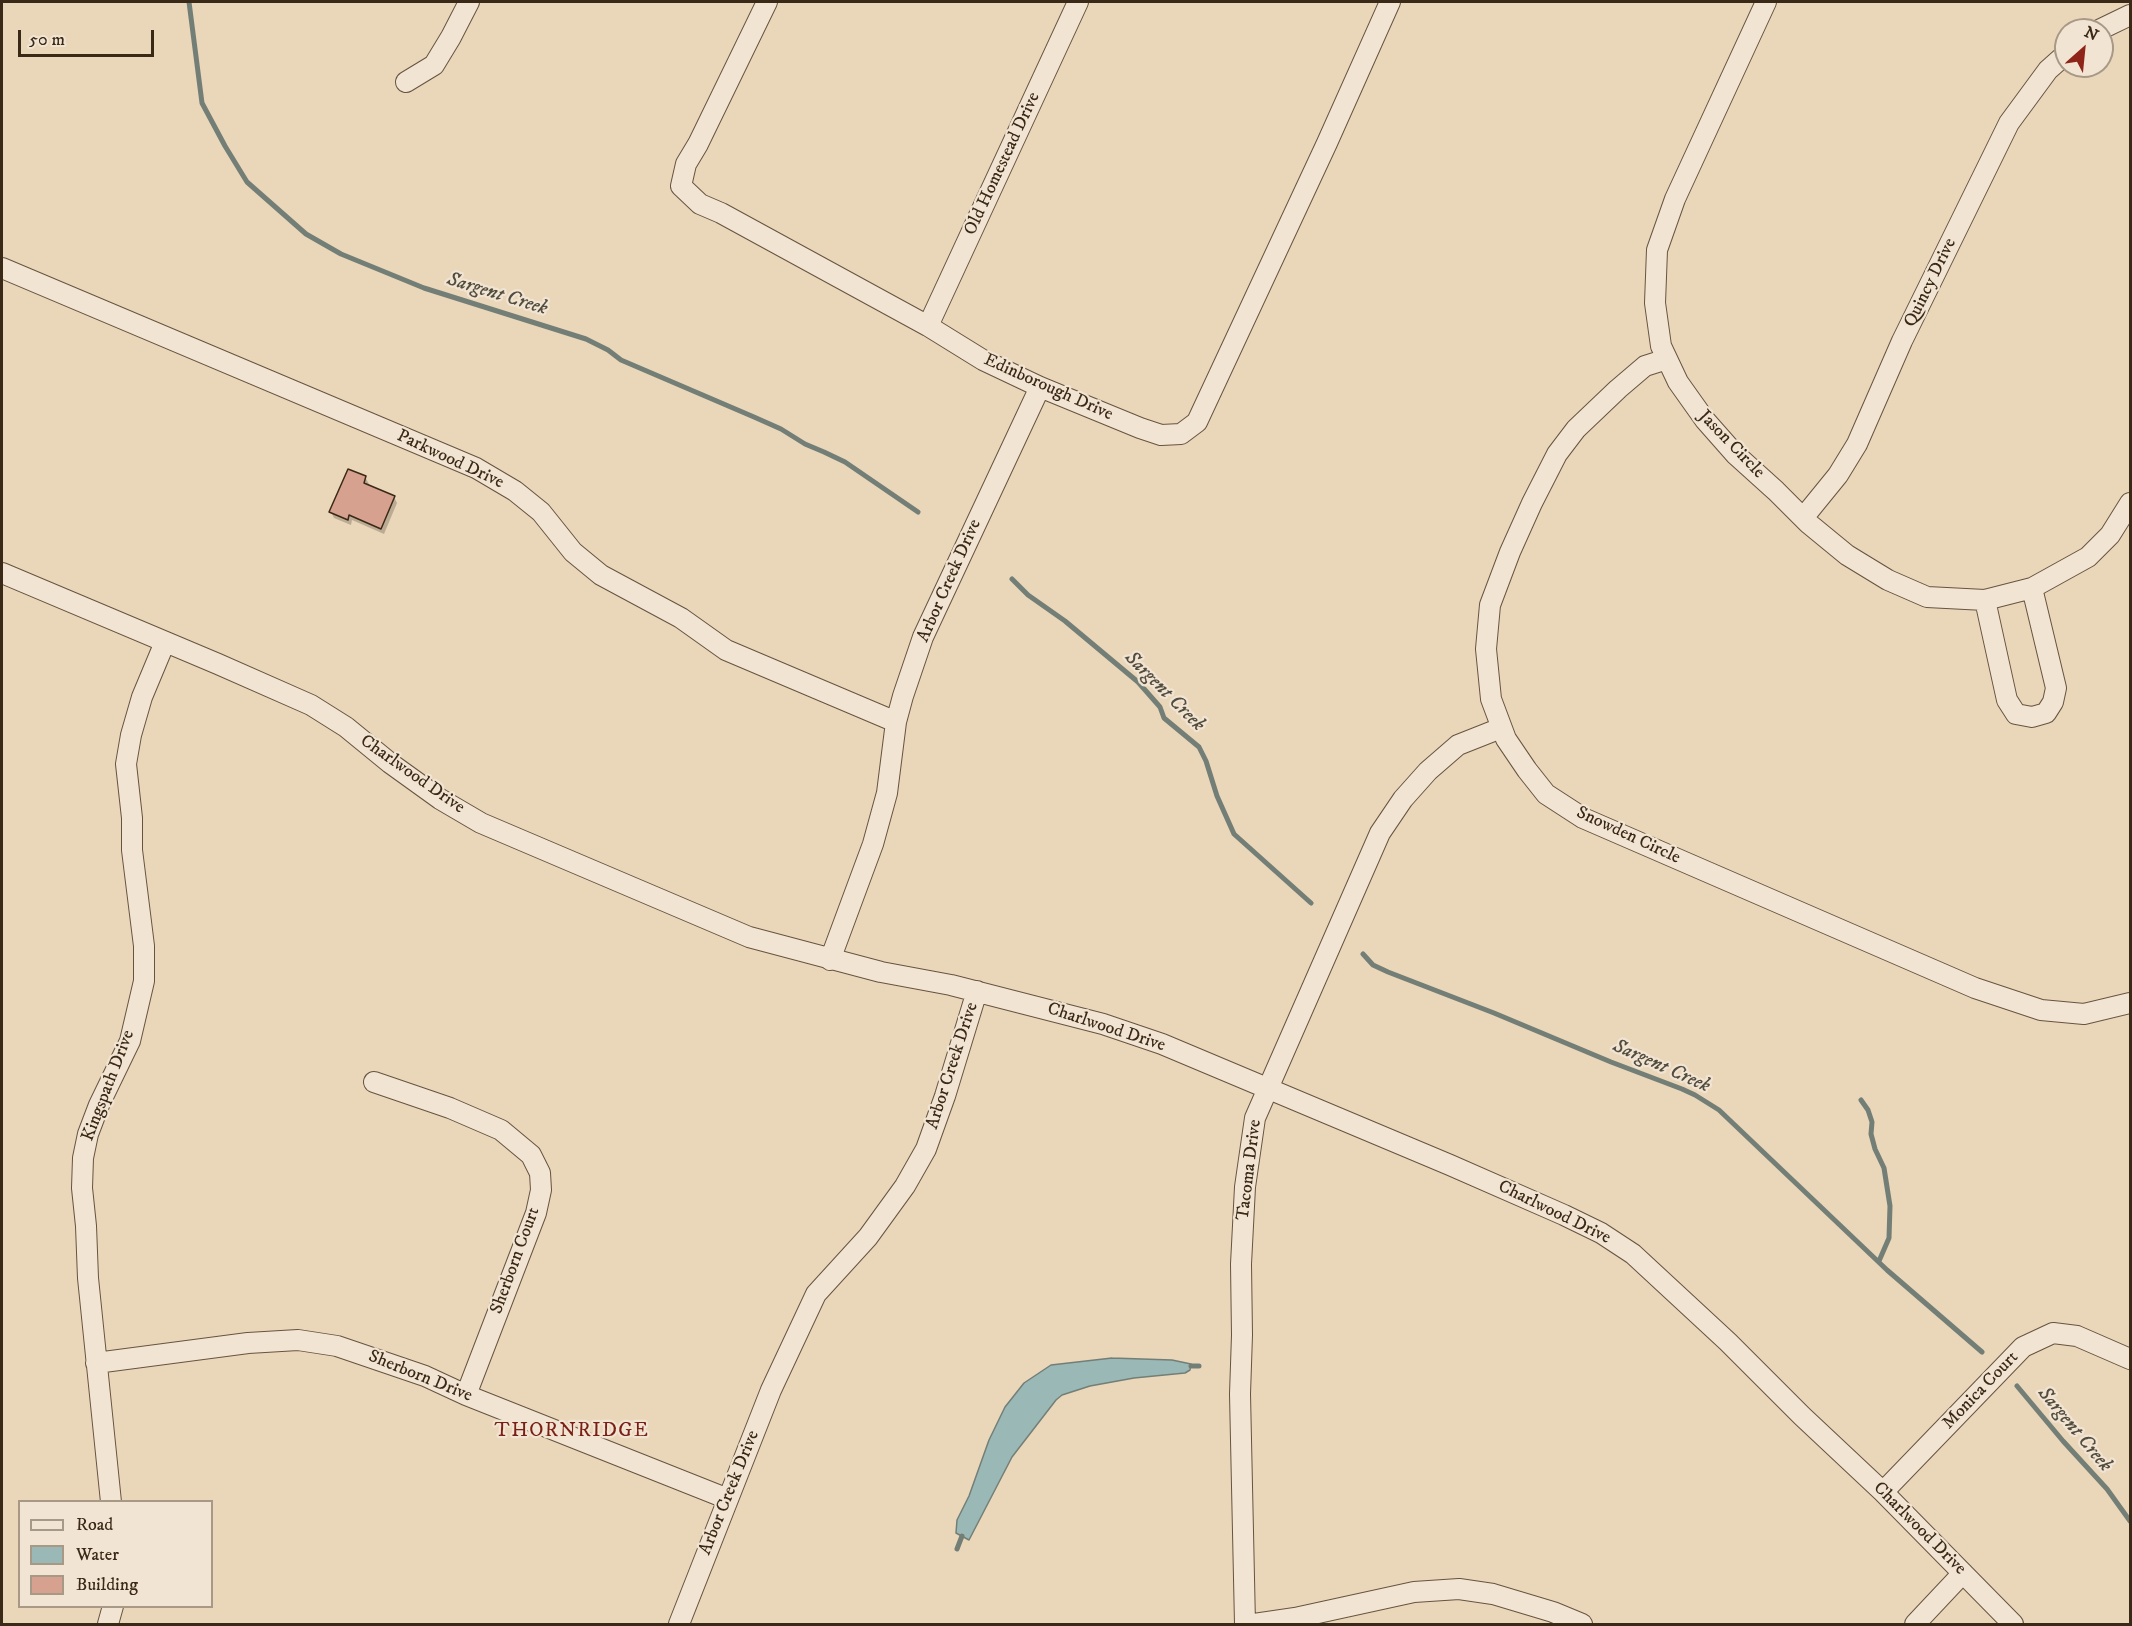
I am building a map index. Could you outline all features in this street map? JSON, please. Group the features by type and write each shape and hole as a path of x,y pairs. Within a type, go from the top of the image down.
{"street":[{"path":"406,82 434,65 469,2"},
{"name":"Edinborough Drive","path":"767,2 686,164 681,186 700,204 721,213 928,326 983,360 1040,387 1161,435 1182,434 1197,422 1328,144 1390,2"},
{"name":"Old Homestead Drive","path":"928,326 1078,2"},
{"name":"Jason Circle","path":"1766,2 1676,199 1657,250 1655,303 1661,346 1678,382 1705,420 1736,454 1803,518 1847,555 1888,580 1927,597 1985,600 2032,588 2088,557 2110,535 2130,503"},
{"path":"2114,23 2130,15"},
{"name":"Quincy Drive","path":"1803,518 1838,475 1857,444 1902,341 2008,123 2054,65"},
{"name":"Parkwood Drive","path":"2,268 476,468 515,491 541,512 573,552 601,574 681,618 726,650 896,722"},
{"name":"Snowden Circle","path":"1667,358 1645,366 1576,429 1557,454 1532,503 1490,605 1486,649 1491,699 1506,740 1546,794 1583,819 1986,992 2041,1010 2084,1014 2130,1003"},
{"name":"Arbor Creek Drive","path":"680,1624 771,1390 816,1294 868,1237 905,1186 926,1149 945,1096 977,991 830,960 876,834 887,793 896,722 924,637 1040,387"},
{"name":"Charlwood Drive","path":"2,573 311,705 346,727 390,763 440,799 481,823 749,937 830,960"},
{"path":"1985,600 2007,700 2016,714 2032,717 2046,713 2053,702 2056,688 2032,588"},
{"name":"Kingspath Drive","path":"111,1500 88,1278 82,1188 83,1158 88,1134 99,1105 130,1041 144,981 144,946 132,850 132,818 126,764 130,735 142,697 165,642"},
{"name":"Tacoma Drive","path":"1245,1624 1240,1394 1242,1335 1240,1264 1245,1187 1255,1118 1380,833 1403,799 1428,771 1458,745 1501,728"},
{"name":"Charlwood Drive","path":"977,991 1103,1024 1162,1044 1564,1215 1601,1233 1633,1254 1728,1342 1883,1492 2013,1624"},
{"name":"Sherborn Court","path":"374,1082 450,1108 501,1130 531,1155 540,1173 541,1190 536,1213 466,1395"},
{"name":"Monica Court","path":"1883,1492 2023,1347 2053,1333 2077,1336 2130,1359"},
{"name":"Sherborn Drive","path":"96,1363 248,1343 298,1340 359,1353 425,1376 466,1395 728,1499"},
{"path":"1915,1624 1963,1573"},
{"path":"1254,1624 1414,1592 1459,1589 1503,1597 1553,1612 1582,1624"},
{"path":"108,1624 112,1608"}],"water":[{"path":"1112,1358 1172,1360 1191,1364 1190,1370 1185,1373 1134,1378 1090,1386 1062,1395 1012,1457 969,1540 956,1533 957,1520 969,1496 989,1440 1005,1407 1024,1383 1051,1365"}],"building":[{"path":"348,469 366,476 364,483 395,496 381,529 349,515 348,520 329,512"}],"waterway":[{"name":"Sargent Creek","path":"189,2 202,103 247,182 306,234 341,254 424,288 586,339 608,350 621,360 781,429 805,444 845,462 918,512"},
{"name":"Sargent Creek","path":"1012,579 1028,595 1065,621 1138,682 1160,707 1164,718 1199,747 1234,834 1311,903"},
{"name":"Sargent Creek","path":"1363,954 1373,965 1388,972 1682,1089 1719,1110 1887,1270 1982,1352"},
{"path":"1861,1100 1872,1122 1871,1134 1884,1168 1890,1206 1889,1238 1879,1261"},
{"path":"1191,1366 1199,1366"},
{"name":"Sargent Creek","path":"2017,1386 2107,1489 2130,1521"},
{"path":"957,1549 962,1536"}],"district":[{"name":"THORNRIDGE","path":"572,1432"}]}
